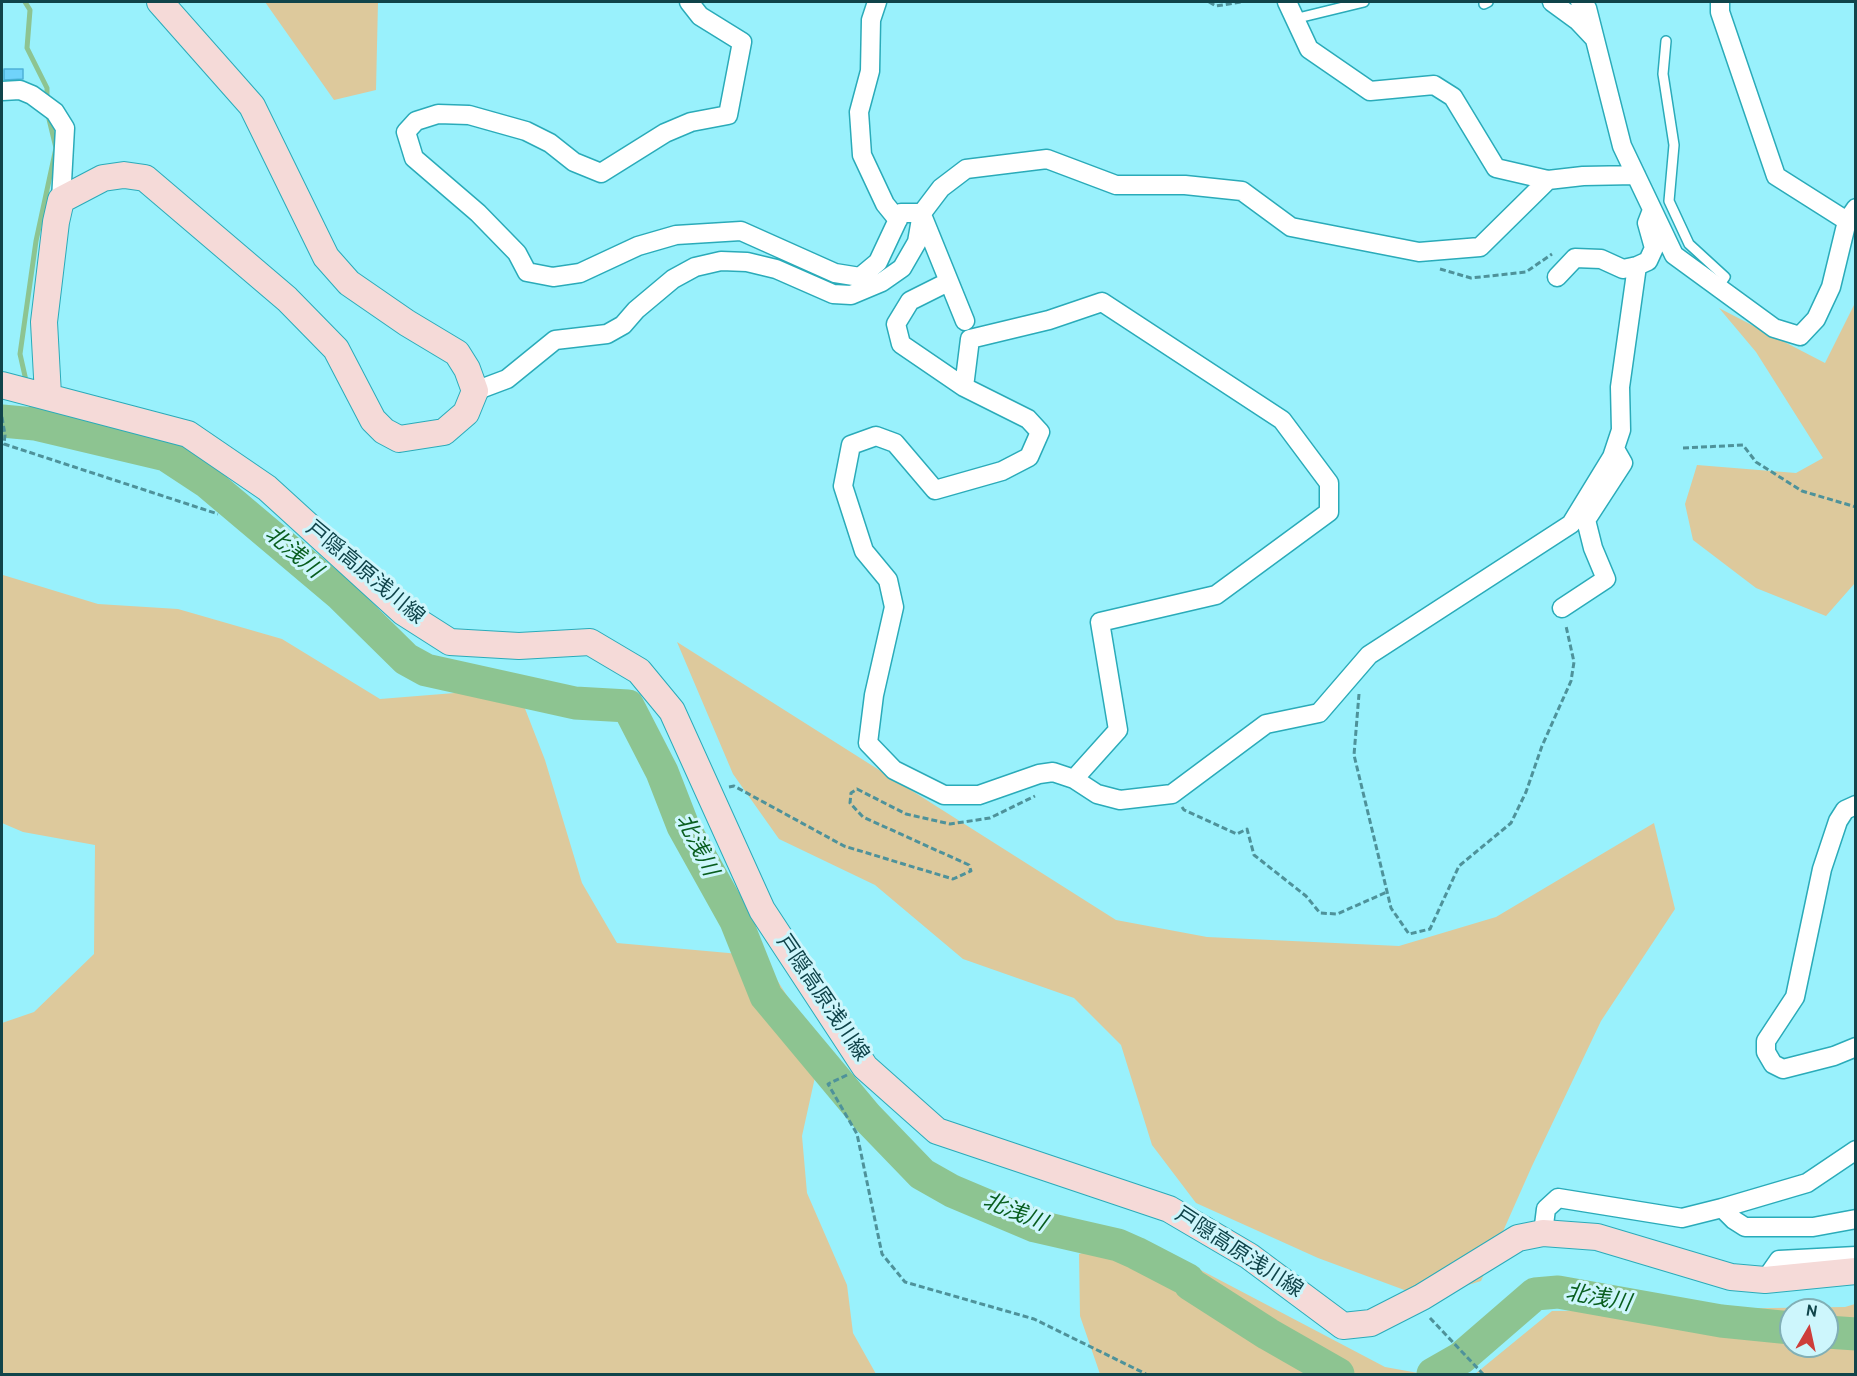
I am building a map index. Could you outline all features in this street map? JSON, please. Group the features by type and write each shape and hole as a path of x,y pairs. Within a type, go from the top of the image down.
{"main road":[{"path":"43,394 44,322 56,222 61,200 103,178 124,175 145,178 287,299 336,349 373,420 384,431 399,438 444,432 466,413 475,391 467,369 457,353 407,323 349,283 326,257 252,106 160,2"},
{"name":"戸隠高原浅川線","path":"5,386 43,394 188,434 267,488 403,612 450,642 519,646 590,642 639,671 672,711 709,788 762,910 865,1066 937,1131 1169,1209 1249,1256 1343,1326 1371,1323 1415,1301 1518,1238 1543,1233 1597,1237 1731,1277 1765,1280 1856,1271"}],"street":[{"path":"688,2 700,16 741,42 728,115 691,122 665,133 601,173 574,162 550,143 526,131 469,115 438,114 416,121 406,132 414,158 478,213 517,253 528,272 554,277 580,273 638,246 676,235 741,231 835,273 860,277 878,262 901,213 922,213"},
{"path":"877,2 871,20 870,71 859,112 862,155 885,204 898,220"},
{"path":"1287,2 1309,49 1370,91 1434,85 1454,97 1496,168 1548,180 1583,176 1636,175"},
{"path":"1552,2 1578,21 1596,40"},
{"path":"1580,2 1587,8 1622,146 1674,255 1774,328 1800,336 1816,319 1831,287 1851,221 1776,176 1720,12 1720,2"},
{"path":"2,91 20,90 32,95 55,112 65,128 61,200"},
{"path":"475,391 507,379 555,340 607,334 624,325 636,310 673,279 695,267 721,261 747,262 776,269 833,294 851,295 882,282 902,268 917,242 922,213 941,188 966,169 1047,159 1116,185 1185,185 1242,191 1290,227 1419,252 1480,247 1548,180"},
{"path":"1557,277 1575,258 1601,259 1623,269 1648,261 1654,248 1647,223 1652,210"},
{"path":"922,213 965,321"},
{"path":"948,282 910,301 896,324 901,344 963,387 1028,419 1040,432 1029,457 1002,471 935,490 895,443 876,436 851,445 843,486 864,551 888,580 894,607 874,695 868,743 894,770 944,795 979,795 1039,774 1053,772 1074,779 1097,794 1120,800 1175,792 1266,724 1319,713 1369,655 1571,524 1615,449 1621,430 1620,387 1637,266"},
{"path":"963,387 970,339 1049,320 1102,302 1282,420 1329,483 1329,512 1216,596 1100,622 1118,730 1074,779"},
{"path":"1562,608 1606,579 1586,520 1623,463 1615,449"},
{"path":"1856,805 1845,810 1838,821 1822,869 1795,997 1766,1041 1766,1052 1773,1064 1783,1069 1834,1056 1856,1047"},
{"path":"1543,1233 1546,1209 1558,1198 1682,1218 1807,1183 1856,1150"},
{"path":"1722,1208 1745,1227 1813,1227 1856,1219"},
{"path":"1765,1280 1779,1260 1856,1256"}],"lane":[{"path":"1294,19 1364,2"},
{"path":"1666,41 1663,74 1674,146 1670,201 1689,244 1725,277 1718,287"}],"path":[{"path":"1209,2 1216,6 1241,2"},
{"path":"2,417 4,444 219,514"},
{"path":"1683,448 1743,445 1756,462 1802,491 1856,507"},
{"path":"1359,690 1354,755 1391,908 1409,934 1430,929 1459,866 1511,823 1571,681 1574,662 1562,608"},
{"path":"709,788 734,786 844,846 953,879 971,872 969,865 863,817 850,803 850,793 857,789 906,813 950,824 990,818 1037,795"},
{"path":"1175,792 1184,810 1237,834 1247,829 1254,855 1306,896 1320,913 1337,914 1387,892"},
{"path":"865,1066 828,1084 857,1134 882,1254 887,1264 905,1282 975,1304 1034,1319 1146,1374"},
{"path":"1415,1301 1483,1374"}],"shaded area":[{"path":"265,2 378,2 376,90 334,100"},
{"path":"1855,303 1855,583 1826,616 1756,588 1693,540 1685,504 1697,465 1796,473 1823,458 1756,352 1719,308 1825,363"},
{"path":"3,575 98,604 178,609 282,639 380,699 517,688 545,760 582,883 617,943 762,956 821,1050 802,1136 807,1193 847,1285 853,1333 876,1374 2,1374 2,1023 34,1012 94,954 95,845 23,832 2,823"},
{"path":"677,642 1116,920 1207,937 1399,946 1496,917 1654,823 1675,909 1601,1021 1532,1166 1481,1281 1426,1298 1318,1258 1196,1203 1152,1145 1121,1045 1074,998 963,959 875,885 779,839 733,774"},
{"path":"1136,1236 1385,1367 1424,1374 1100,1374 1080,1316 1079,1254"},
{"path":"1855,1304 1855,1374 1475,1374 1552,1311 1779,1308 1779,1358 1839,1358 1839,1307"}],"building":[{"path":"4,69 23,69 23,79 4,80"}],"waterway":[{"path":"25,2 30,10 27,48 47,88 47,102"},
{"path":"27,385 20,354 36,241 56,148 47,111"},
{"path":"30,400 35,424"},
{"name":"北浅川","path":"2,421 35,424 166,455 207,482 341,595 406,659 426,670 575,703 628,706 662,772 683,826 736,921 766,996 867,1117 922,1174 952,1191 1035,1226 1118,1245 1136,1253 1188,1280 1190,1284 1268,1334 1338,1374"},
{"name":"北浅川","path":"1433,1374 1461,1358 1535,1294 1558,1292 1721,1321 1779,1327"},
{"name":"北浅川","path":"1839,1333 1856,1334"}]}
